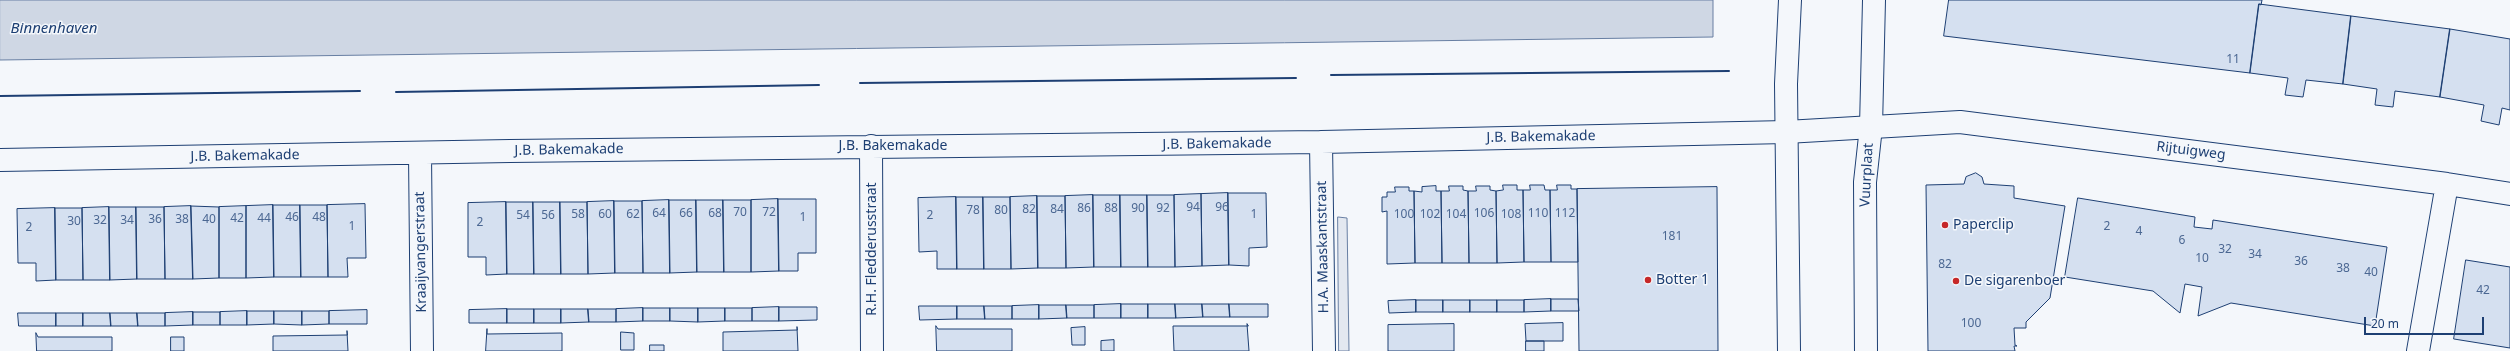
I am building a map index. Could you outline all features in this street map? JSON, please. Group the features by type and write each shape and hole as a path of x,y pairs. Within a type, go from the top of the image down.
{"street":[{"path":"1789,351 1786,132 1790,0"},
{"name":"Vuurplaat","path":"1866,351 1865,182 1871,127 1874,0"},
{"name":"Rijtuigweg","path":"1786,132 1960,122 2447,184 2510,194"},
{"name":"J.B. Bakemakade","path":"0,160 871,146 1321,142 1786,132"},
{"name":"H.A. Maaskantstraat","path":"1321,142 1324,351"},
{"name":"R.H. Fledderusstraat","path":"871,146 872,351"},
{"name":"Kraaijvangerstraat","path":"420,154 422,351"},
{"path":"2418,351 2447,184"}],"shaded area":[{"path":"1338,217 1347,218 1349,351 1339,351"}],"water":[{"name":"Binnenhaven","path":"0,0 1713,0 1713,37 0,60"}],"building":[{"path":"1949,0 2262,0 2261,5 2259,4 2250,73 1944,36"},
{"path":"2259,4 2351,16 2343,84 2306,80 2303,97 2285,95 2288,78 2250,73"},
{"path":"2351,16 2450,29 2440,97 2395,91 2393,107 2375,105 2377,89 2343,84"},
{"path":"2450,29 2510,39 2510,110 2502,108 2499,125 2481,121 2484,105 2440,97"},
{"path":"1976,173 1982,177 1984,184 2014,186 2014,198 2065,206 2050,298 2026,322 2026,328 2014,328 2015,345 2017,346 2014,346 2015,351 1928,351 1926,185 1964,184 1966,177"},
{"path":"1503,185 1517,185 1517,190 1523,190 1524,262 1497,263 1496,191 1503,190"},
{"path":"1530,185 1544,185 1545,190 1550,190 1551,262 1524,262 1523,190 1530,190"},
{"path":"1557,185 1571,185 1571,189 1577,189 1578,262 1551,262 1550,190 1557,190"},
{"path":"1436,186 1436,191 1441,191 1442,263 1415,263 1414,191 1422,192 1422,187"},
{"path":"1449,186 1463,186 1463,190 1468,191 1469,263 1442,263 1441,191 1449,191"},
{"path":"1476,186 1490,186 1490,190 1496,191 1497,263 1469,263 1468,191 1476,191"},
{"path":"1395,187 1409,187 1409,191 1414,191 1415,263 1387,264 1387,211 1382,212 1382,197 1387,197 1387,192 1395,192"},
{"name":"Botter 1","path":"1717,187 1718,351 1579,351 1577,189"},
{"path":"1228,193 1229,265 1202,266 1201,194"},
{"path":"1228,193 1266,193 1267,247 1249,248 1249,266 1229,265"},
{"path":"1201,194 1202,266 1175,267 1174,195"},
{"path":"1093,195 1120,195 1121,267 1094,267"},
{"path":"1093,195 1094,267 1066,268 1065,196"},
{"path":"1120,195 1147,195 1148,267 1121,267"},
{"path":"1147,195 1174,195 1175,267 1148,267"},
{"path":"1037,196 1065,196 1066,268 1038,268"},
{"path":"1037,196 1038,268 1011,269 1010,197"},
{"path":"956,197 983,197 984,269 957,269"},
{"path":"956,197 957,269 937,269 937,251 919,252 918,198"},
{"path":"983,197 1010,197 1011,269 984,269"},
{"path":"2078,198 2195,217 2194,227 2212,229 2213,220 2387,247 2375,326 2231,303 2198,316 2202,287 2185,284 2180,313 2153,291 2065,277"},
{"path":"778,199 779,271 751,272 751,200"},
{"path":"778,199 816,199 816,253 798,253 798,271 779,271"},
{"path":"669,200 696,200 697,272 670,273"},
{"path":"669,200 670,273 643,273 642,201"},
{"path":"696,200 723,200 724,272 697,272"},
{"path":"723,200 751,200 751,272 724,272"},
{"path":"614,201 615,273 588,274 587,202"},
{"path":"614,201 642,201 643,273 615,273"},
{"path":"506,202 533,202 534,274 507,274"},
{"path":"506,202 507,274 486,275 486,257 468,257 468,203"},
{"path":"533,202 560,202 561,274 534,274"},
{"path":"560,202 587,202 588,274 561,274"},
{"path":"365,204 366,258 347,258 348,277 328,277 327,205"},
{"path":"273,205 274,277 246,278 246,206"},
{"path":"273,205 300,205 301,277 274,277"},
{"path":"300,205 327,205 328,277 301,277"},
{"path":"191,206 219,207 219,278 193,279"},
{"path":"191,206 193,279 165,279 164,207"},
{"path":"246,206 246,278 219,278 219,207"},
{"path":"109,207 110,280 83,280 82,208"},
{"path":"109,207 136,207 137,279 110,280"},
{"path":"136,207 164,207 165,279 137,279"},
{"path":"55,208 82,208 83,280 56,280"},
{"path":"55,208 56,280 36,281 36,263 18,263 17,209"},
{"path":"2466,260 2510,267 2510,348 2454,339"},
{"path":"1551,299 1551,311 1524,312 1524,300"},
{"path":"1551,299 1578,299 1579,311 1551,311"},
{"path":"1416,300 1416,312 1389,313 1388,301"},
{"path":"1416,300 1443,300 1443,312 1416,312"},
{"path":"1443,300 1470,300 1470,312 1443,312"},
{"path":"1470,300 1497,300 1497,312 1470,312"},
{"path":"1497,300 1524,300 1524,312 1497,312"},
{"path":"1121,304 1121,318 1094,318 1094,305"},
{"path":"1121,304 1148,304 1148,318 1121,318"},
{"path":"1148,304 1175,304 1176,318 1148,318"},
{"path":"1175,304 1202,304 1203,317 1176,318"},
{"path":"1202,304 1229,304 1230,317 1203,317"},
{"path":"1229,304 1268,304 1268,317 1230,317"},
{"path":"1039,305 1066,305 1067,318 1039,319"},
{"path":"1039,305 1039,319 1012,319 1012,306"},
{"path":"1066,305 1094,305 1094,318 1067,318"},
{"path":"919,306 957,306 957,319 920,320"},
{"path":"957,306 984,306 985,319 957,319"},
{"path":"984,306 1012,306 1012,319 985,319"},
{"path":"779,307 817,307 817,320 779,321"},
{"path":"779,307 779,321 752,321 752,308"},
{"path":"643,308 643,321 616,322 616,309"},
{"path":"643,308 670,308 670,321 643,321"},
{"path":"670,308 698,308 698,322 670,321"},
{"path":"698,308 725,308 725,321 698,322"},
{"path":"725,308 752,308 752,321 725,321"},
{"path":"507,309 507,323 469,323 469,310"},
{"path":"507,309 534,309 534,323 507,323"},
{"path":"534,309 561,309 561,323 534,323"},
{"path":"561,309 588,309 589,322 561,323"},
{"path":"588,309 616,309 616,322 589,322"},
{"path":"367,310 367,324 329,324 329,311"},
{"path":"247,311 247,325 220,325 220,312"},
{"path":"247,311 274,311 274,324 247,325"},
{"path":"274,311 302,311 302,325 274,324"},
{"path":"302,311 329,311 329,324 302,325"},
{"path":"193,312 220,312 220,325 193,325"},
{"path":"193,312 193,325 165,326 165,313"},
{"path":"18,313 56,313 56,326 19,326"},
{"path":"56,313 83,313 83,326 56,326"},
{"path":"83,313 110,313 111,326 83,326"},
{"path":"110,313 137,313 138,326 111,326"},
{"path":"137,313 165,313 165,326 138,326"},
{"path":"1563,323 1563,341 1526,341 1525,324"},
{"path":"1454,324 1454,351 1388,351 1388,325"},
{"path":"936,326 938,329 1012,329 1012,351 937,351"},
{"path":"1173,326 1247,326 1249,351 1174,351"},
{"path":"797,327 798,351 723,351 723,332 797,330"},
{"path":"1085,327 1085,345 1072,345 1071,328"},
{"path":"487,329 487,334 562,333 562,351 486,351"},
{"path":"347,331 348,351 273,351 273,336 347,335"},
{"path":"621,332 634,333 634,350 621,350"},
{"path":"36,333 38,337 112,337 112,351 37,351"},
{"path":"171,337 184,337 184,351 171,351"},
{"path":"1114,340 1114,351 1101,351 1101,341"},
{"path":"1526,341 1544,341 1544,351 1526,351"},
{"path":"650,345 664,345 664,351 650,351"}],"wall":[{"path":"1331,75 1729,71"},
{"path":"860,83 1296,78"},
{"path":"396,92 819,85"},
{"path":"0,96 360,91"}],"place":[{"name":"Paperclip","path":"1945,225"},
{"name":"Botter 1","path":"1648,280"},
{"name":"De sigarenboer","path":"1956,281"}]}
